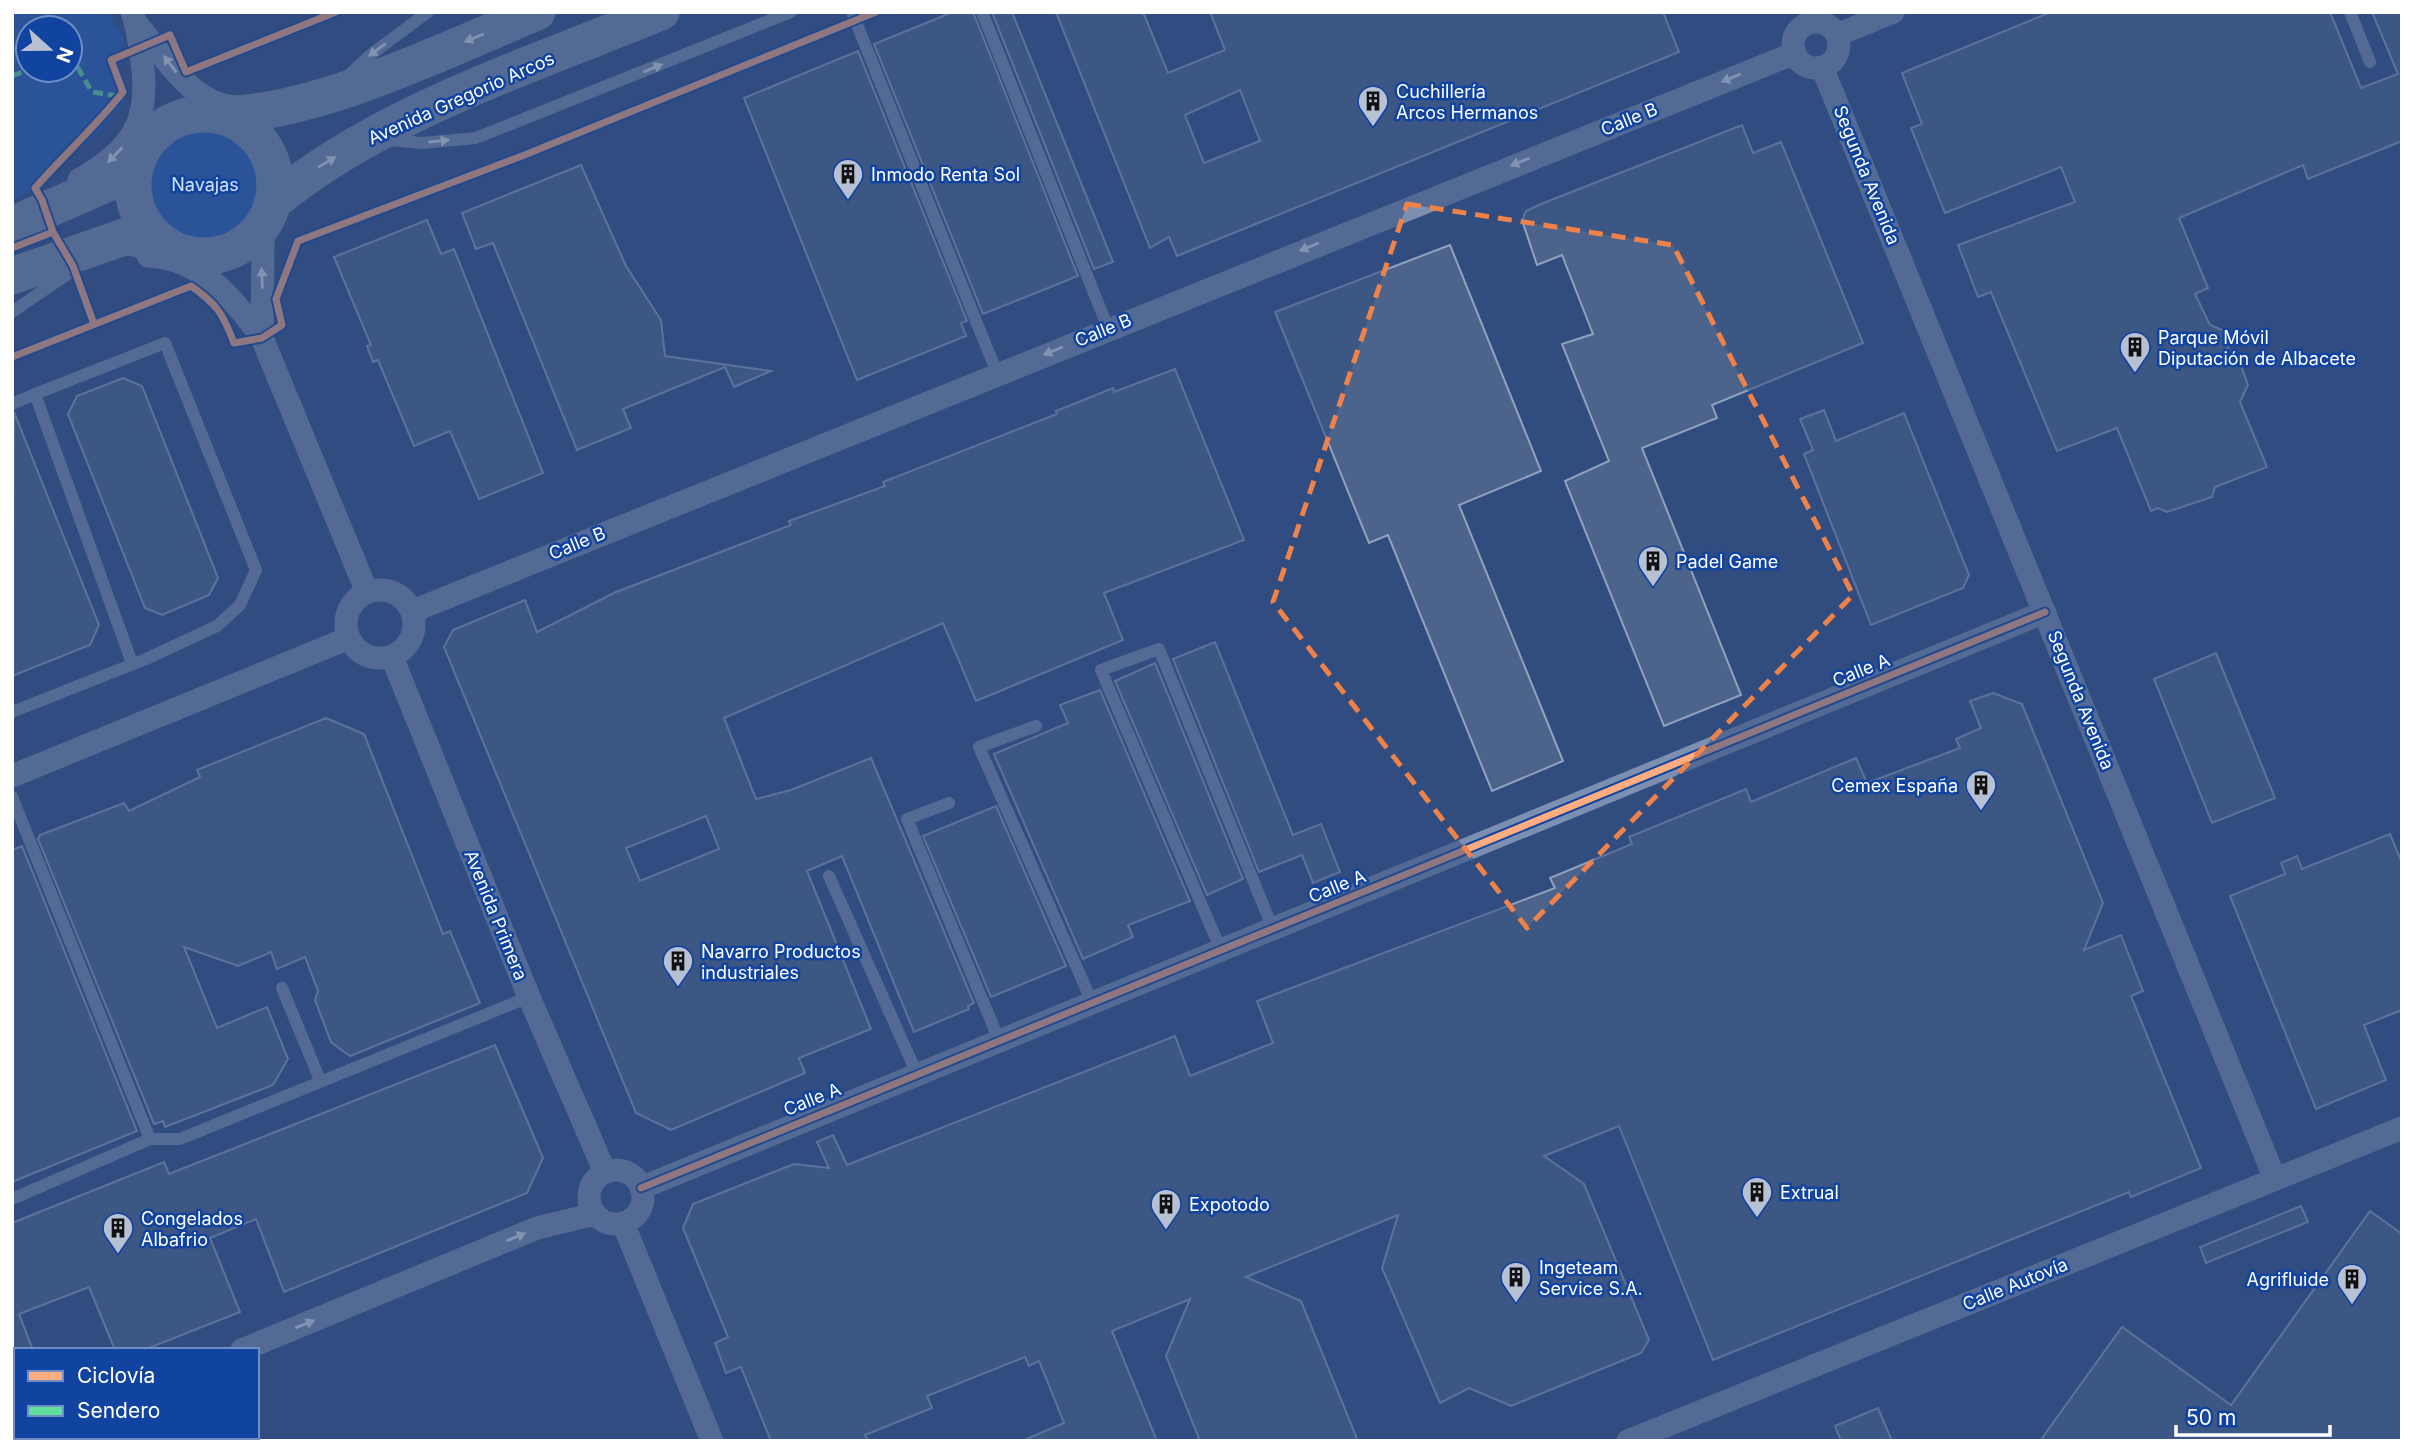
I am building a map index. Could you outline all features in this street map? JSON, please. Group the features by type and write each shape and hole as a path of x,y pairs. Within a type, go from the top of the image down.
{"main road":[{"path":"12,225 124,176 143,136 175,120 209,107 243,115 330,94 537,12"},
{"name":"Avenida Gregorio Arcos","path":"270,211 319,167 371,138 488,83 661,12"},
{"path":"12,276 127,236 188,259 213,256 235,249 253,236 270,211 274,175 264,148 245,127 209,107"},
{"path":"143,136 133,187 138,211 154,235 188,259"}],"street":[{"path":"1837,35 1893,12"},
{"path":"132,16 177,73 209,107"},
{"path":"12,218 115,157 132,135 143,136 146,88 132,16"},
{"path":"1803,18 1827,24 1837,35 1838,51 1829,63 1822,66 1806,65 1795,53 1795,37 1803,18"},
{"name":"Calle B","path":"413,611 1108,328 1795,53"},
{"name":"Segunda Avenida","path":"1822,66 2275,1179"},
{"path":"262,338 263,241 270,211"},
{"path":"12,283 128,255 161,256 182,262 188,259 241,309 262,338 367,592"},
{"path":"381,589 393,592 402,597 413,611 413,637 405,648 392,657 367,656 349,638 346,617 353,602 367,592 381,589"},
{"name":"Calle A","path":"641,1188 2045,612"},
{"path":"12,776 349,638"},
{"name":"Avenida Primera","path":"392,657 529,997 605,1172"},
{"name":"Calle Autovía","path":"1628,1441 2402,1128"},
{"path":"616,1169 627,1172 641,1188 641,1205 637,1213 624,1223 608,1223 590,1207 589,1190 605,1172 616,1169"},
{"path":"247,1348 537,1228 595,1214"},
{"path":"624,1223 712,1441"}],"lane":[{"path":"330,94 369,56 428,12"},
{"path":"371,138 422,143 476,138 791,12"},
{"path":"852,12 997,373"},
{"path":"982,12 1108,328"},
{"path":"2350,12 2370,62"},
{"path":"12,312 83,264"},
{"path":"12,404 166,343 256,570 240,605 218,626 12,712"},
{"path":"35,394 132,663"},
{"path":"1221,950 1101,670 1159,649 1273,929"},
{"path":"1036,726 979,747 1092,1002"},
{"path":"12,797 150,1139"},
{"path":"949,803 907,819 999,1040"},
{"path":"829,876 917,1074"},
{"path":"282,988 320,1080"},
{"path":"12,1199 150,1139 180,1139 529,997"}],"highlighted area":[{"path":"1407,204 1673,245 1853,595 1527,928 1273,602"}],"green space":[{"path":"12,12 108,12 126,42 117,51 126,97 120,108 93,137 23,195 12,201"},
{"name":"Navajas","path":"205,126 227,130 246,143 259,162 263,184 259,206 246,225 227,238 205,242 183,238 164,225 151,206 147,184 151,162 164,143 183,130"}],"building":[{"path":"953,12 973,12 1078,276 983,314 874,44"},
{"path":"992,12 1012,12 1113,262 1094,269"},
{"name":"Cuchillería Arcos Hermanos","path":"1056,12 1143,12 1168,73 1225,50 1210,12 1663,12 1679,52 1177,256 1169,237 1150,248","holes":["1240,90 1260,141 1204,163 1185,115"]},
{"path":"2051,12 2330,12 2361,88 2398,74 2372,12 2402,12 2402,141 2308,179 2303,165 2179,218 2208,288 2195,294 2210,325 2227,332 2231,340 2223,359 2240,363 2248,385 2240,402 2267,467 2215,487 2212,497 2167,512 2158,508 2151,511 2117,428 2057,451 1991,292 1978,297 1958,245 2075,202 2061,167 1945,213 1911,128 1922,124 1902,73"},
{"name":"Inmodo Renta Sol","path":"858,51 967,321 961,323 966,336 857,380 744,98"},
{"path":"1742,125 1753,153 1781,142 1863,343 1712,405 1717,418 1642,448 1741,695 1664,726 1565,481 1609,461 1562,344 1593,334 1562,255 1537,265 1522,220 1526,211 1541,204"},
{"path":"581,165 626,266 661,320 665,356 771,371 734,387 725,367 623,409 631,428 577,450 493,243 476,249 462,213"},
{"path":"427,220 441,254 454,249 543,473 479,499 450,431 414,446 378,360 373,362 367,346 371,345 334,257"},
{"path":"1450,245 1541,471 1459,505 1563,761 1492,791 1388,535 1369,543 1275,312"},
{"path":"1175,369 1244,540 1104,593 1123,640 976,701 943,623 724,718 756,799 791,790 871,758 974,1003 968,1006 969,1009 914,1032 842,856 807,871 871,1029 799,1058 805,1073 671,1130 636,1113 444,647 453,630 525,600 537,632 616,592 791,525 789,521 885,486 883,482 1057,414 1056,411 1113,388 1114,392","holes":["706,816 719,849 640,881 626,848"]},
{"path":"123,378 142,386 218,578 209,595 162,615 145,608 68,414 77,396"},
{"path":"1824,410 1836,441 1904,413 1969,575 1963,588 1871,625 1804,454 1813,450 1800,419"},
{"path":"14,412 99,625 90,645 12,676"},
{"path":"1215,642 1293,835 1321,824 1340,872 1313,883 1302,855 1259,872 1173,659"},
{"path":"2216,653 2275,798 2212,823 2154,679"},
{"path":"1155,663 1243,879 1207,895 1115,681"},
{"path":"1100,690 1190,901 1128,925 1133,937 1083,959 994,754 1068,723 1060,705"},
{"path":"1993,693 2022,704 2103,903 2084,950 2121,935 2143,991 2131,996 2201,1168 2131,1197 2129,1192 1713,1360 1619,1126 1544,1156 1584,1184 1649,1340 1641,1353 1511,1406 1469,1388 1440,1403 1382,1268 1398,1215 1246,1277 1301,1301 1358,1441 1200,1441 1166,1356 1190,1299 1112,1331 1157,1441 1022,1441 1064,1423 1039,1361 1029,1366 1025,1357 927,1396 932,1408 865,1435 868,1441 771,1441 741,1367 726,1373 715,1343 728,1337 683,1228 693,1204 794,1164 829,1168 817,1142 833,1135 847,1165 1175,1036 1190,1076 1273,1043 1257,1001 1555,888 1550,878 1632,844 1629,837 1746,789 1751,802 1856,758 1867,783 1960,748 1956,739 1981,728 1970,701"},
{"path":"326,718 364,734 443,934 450,931 480,1003 350,1056 331,1042 315,1000 318,991 305,957 277,969 271,952 238,966 184,947 217,1028 267,1007 288,1059 273,1085 165,1127 163,1121 154,1124 38,839 40,835 124,803 129,811 200,777 197,770"},
{"path":"996,806 1066,966 991,997 923,836"},
{"path":"2390,834 2402,863 2402,1010 2364,1025 2386,1080 2316,1109 2230,896 2285,874 2281,863 2297,856 2302,869"},
{"path":"22,846 137,1131 12,1182 12,850"},
{"path":"495,1045 543,1158 527,1193 284,1292 256,1219 210,1238 240,1312 149,1348 114,1348 89,1287 19,1314 32,1348 12,1350 12,1223 164,1162 169,1174"},
{"path":"2301,1206 2308,1222 2206,1263 2200,1247"},
{"name":"Agrifluide","path":"2370,1211 2402,1234 2402,1441 2040,1441 2122,1327 2231,1405"},
{"path":"1878,1408 1892,1441 1841,1441 1835,1426"}],"marked path":[{"path":"84,78 92,92 119,96"}],"cycle path":[{"path":"12,248 53,232 35,188 123,92 111,60 170,35 186,72 336,12"},
{"path":"12,357 191,286 218,310 234,343 262,338 282,325 276,299 298,241 522,156 876,12"},
{"path":"53,232 73,266 94,324"},
{"path":"641,1188 2045,612"}],"place":[{"name":"Cuchillería Arcos Hermanos","path":"1373,128"},
{"name":"Inmodo Renta Sol","path":"848,201"},
{"name":"Parque Móvil Diputación de Albacete","path":"2135,374"},
{"name":"Padel Game","path":"1653,588"},
{"name":"Cemex España","path":"1981,812"},
{"name":"Navarro Productos industriales","path":"678,988"},
{"name":"Extrual","path":"1757,1219"},
{"name":"Expotodo","path":"1166,1231"},
{"name":"Congelados Albafrio","path":"118,1255"},
{"name":"Ingeteam Service S.A.","path":"1516,1304"},
{"name":"Agrifluide","path":"2352,1306"}]}
